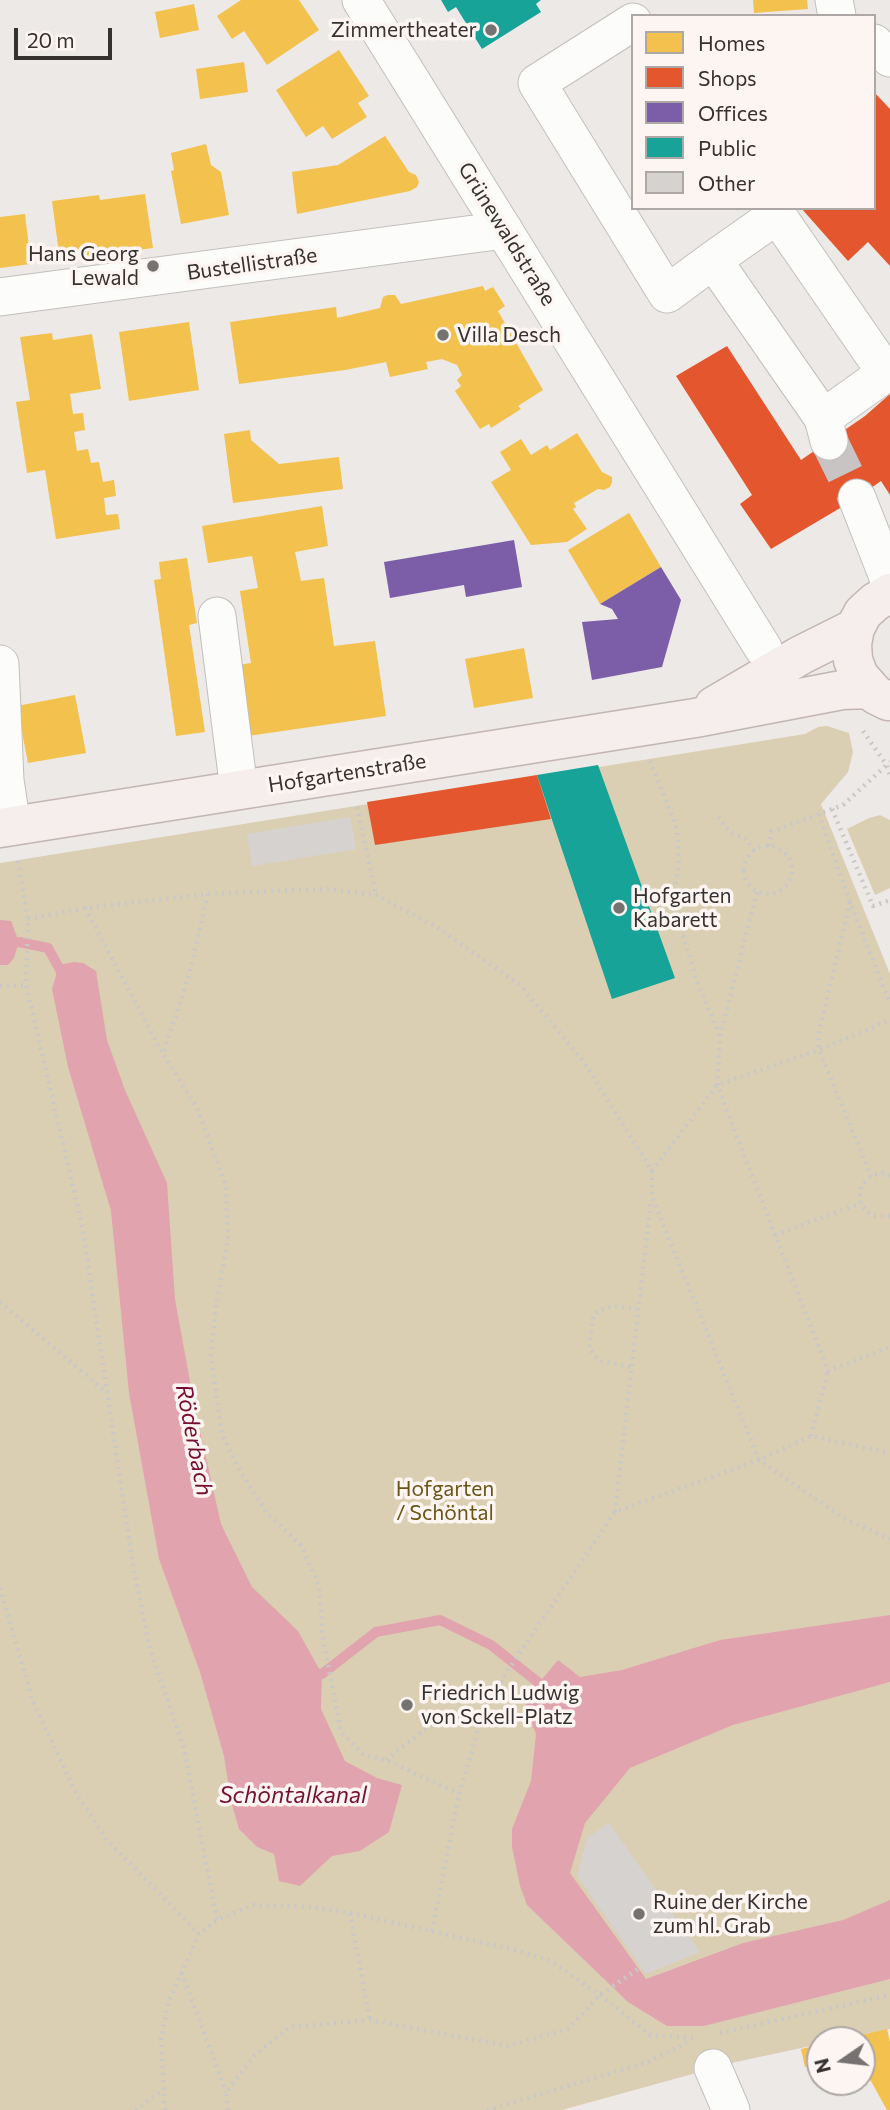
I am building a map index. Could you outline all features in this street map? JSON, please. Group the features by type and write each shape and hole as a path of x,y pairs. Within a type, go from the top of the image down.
{"main road":[{"path":"880,695 859,676 853,660 852,644 863,613 890,593"},
{"name":"Hofgartenstraße","path":"695,718 802,655 856,628"},
{"name":"Hofgartenstraße","path":"6,827 695,718 842,690 880,695"}],"street":[{"name":"Grünewaldstraße","path":"361,0 763,648"},
{"path":"631,23 537,83 667,294 713,260 777,215 887,373 826,429 713,260"},
{"path":"876,45 890,58"},
{"name":"Bustellistraße","path":"0,297 504,230"},
{"path":"874,502 874,540 888,577 890,593"},
{"path":"216,616 239,790"},
{"path":"0,664 6,827"},
{"path":"711,2051 731,2110"}],"path":[{"path":"642,726 647,754 677,828 679,864 672,901 698,984 720,1036"},
{"path":"866,733 888,763 890,775"},
{"path":"769,846 771,832 844,805 888,763"},
{"path":"355,799 376,895"},
{"path":"832,809 873,906 890,900"},
{"path":"819,814 890,1003"},
{"path":"718,817 730,832 746,839 754,851"},
{"path":"6,827 28,919 26,985 82,1225 132,1565 150,1649 184,1748 217,1920"},
{"path":"769,846 777,847 789,857 793,872 791,880 780,891 764,894 757,892 746,880 744,872 748,857 754,851 769,846"},
{"path":"28,919 85,908 208,894 325,889 376,895 433,925 520,985 584,1062 652,1171 652,1197 615,1512 508,1670 482,1716 459,1794 432,1931"},
{"path":"757,892 720,1036 717,1085 828,1371 811,1436"},
{"path":"163,1054 190,975 208,894"},
{"path":"850,902 818,1036 820,1050 871,1176"},
{"path":"85,908 163,1054 197,1108 226,1185 228,1241 215,1305 211,1357 222,1435 244,1478 268,1514 300,1544 319,1585 327,1660 341,1732 364,1755 386,1760 459,1794"},
{"path":"0,986 26,985"},
{"path":"652,1171 717,1085 820,1050 890,1020"},
{"path":"890,1175 883,1173 871,1176 861,1186 861,1203 866,1211 874,1216 890,1216"},
{"path":"652,1197 759,1460 845,1519 890,1539"},
{"path":"775,1235 861,1203"},
{"path":"0,1302 107,1394"},
{"path":"630,1367 600,1361 589,1348 593,1316 599,1310 615,1306 637,1309"},
{"path":"828,1371 890,1347"},
{"path":"615,1512 759,1460 811,1436 890,1453"},
{"path":"0,1588 33,1702 77,1795 108,1841 199,1934"},
{"path":"386,1760 428,1727 456,1719 482,1716"},
{"path":"165,2110 161,2040 168,2003 199,1934 217,1920 253,1905 311,1907 350,1913 551,1961 650,2035 697,2038 648,2062 487,2110"},
{"path":"350,1913 370,2020"},
{"path":"226,2093 254,2056 290,2027 370,2020 508,2046 568,2029 600,1996 639,1968"},
{"path":"182,1973 226,2093 228,2110"},
{"path":"711,2051 890,1995"},
{"path":"135,2110 164,2089"}],"green space":[{"name":"Hofgarten / Schöntal","path":"827,726 849,733 853,752 848,772 821,804 890,974 890,2029 876,2032 876,2026 806,2026 806,2047 736,2062 562,2110 0,2110 0,863 805,734 818,727"},
{"path":"880,815 890,820 890,888 875,895 847,829"}],"water":[{"path":"0,920 11,921 19,942 14,958 8,965 0,965"},
{"name":"Schöntalkanal","path":"83,963 96,971 107,1040 125,1090 167,1183 175,1299 195,1409 221,1524 252,1587 298,1631 322,1674 321,1709 345,1761 377,1778 402,1785 389,1832 360,1851 332,1856 300,1886 279,1881 274,1854 257,1847 239,1829 231,1801 224,1756 200,1672 159,1559 129,1393 111,1211 68,1067 52,989 59,965"},
{"path":"890,1615 890,1682 733,1725 630,1768 585,1823 570,1873 646,1979 743,1943 843,1920 890,1900 890,1979 704,2026 667,2026 628,2002 527,1905 512,1847 512,1829 531,1781 536,1734 525,1706 558,1660 580,1677 622,1670 720,1640"}],"building: Homes":[{"path":"241,0 299,0 319,30 267,65 244,31 232,39 217,16"},
{"path":"753,0 807,0 808,9 754,13"},
{"path":"194,4 199,30 160,38 155,12"},
{"path":"339,50 369,96 358,103 367,117 332,139 323,126 306,137 276,90"},
{"path":"244,62 248,92 200,99 196,69"},
{"path":"385,136 409,172 416,175 419,182 417,187 410,191 297,214 292,172 338,165"},
{"path":"206,144 211,165 221,172 229,215 181,224 171,171 174,170 171,153"},
{"path":"145,194 153,248 60,260 52,201 99,195 100,200"},
{"path":"25,214 31,264 0,268 0,217"},
{"name":"Villa Desch","path":"483,286 485,291 493,287 505,306 498,311 543,390 518,406 521,409 491,428 489,424 480,429 455,391 461,386 457,380 462,375 457,365 442,359 426,362 428,369 390,377 386,362 239,384 230,322 336,307 337,318 380,308 383,297 388,295 395,295 401,304"},
{"path":"189,322 199,390 129,401 119,332"},
{"path":"52,333 53,340 92,334 101,389 70,394 73,414 83,413 85,430 74,432 77,451 88,449 91,463 99,462 103,482 114,480 116,496 104,498 106,515 118,514 120,529 56,539 45,470 27,473 16,402 30,400 20,337"},
{"path":"250,430 251,440 279,464 339,457 343,489 233,503 224,434"},
{"path":"577,433 602,472 612,477 610,487 598,489 574,503 576,507 573,509 587,529 567,542 531,545 491,482 511,470 500,452 521,439 531,455 547,445 550,450"},
{"path":"322,506 328,546 295,552 301,581 324,578 334,646 375,641 386,716 248,736 238,665 251,663 240,591 258,588 252,556 208,563 202,526"},
{"path":"629,513 661,567 600,604 568,550"},
{"path":"187,558 197,623 189,625 205,732 176,736 154,580 161,579 159,562"},
{"path":"524,648 533,698 474,708 465,659"},
{"path":"75,695 86,753 28,763 17,706"},
{"path":"887,2029 890,2042 890,2110 887,2110 876,2090 876,2032"},
{"path":"806,2048 806,2067 805,2067 801,2049"}],"building: Shops":[{"path":"876,94 890,109 890,266 868,242 848,261 803,210 876,210"},
{"path":"727,346 801,460 865,416 890,394 890,495 881,481 771,549 740,504 752,495 676,376"},
{"path":"537,775 551,819 375,845 367,802"}],"building: Offices":[{"path":"514,540 522,587 466,597 464,585 390,598 384,562"},
{"path":"661,567 681,600 662,667 592,680 582,622 618,619 612,609 600,604"}],"building: Public":[{"name":"Zimmertheater","path":"441,0 541,0 536,4 541,12 482,49 456,7 448,12"},
{"path":"598,765 675,978 612,999 537,775"}],"building: Other":[{"path":"350,817 356,849 252,866 247,834"},
{"name":"Ruine der Kirche zum hl. Grab","path":"609,1823 700,1952 646,1974 641,1967 577,1876 587,1838"}],"waterway":[{"name":"Röderbach","path":"0,944 19,942 48,948 63,975"},
{"name":"Röderbach","path":"310,1673 322,1674 376,1632 440,1620 491,1645 539,1683"}],"tunnel":[{"path":"829,441 857,498"}],"place":[{"name":"Zimmertheater","path":"491,30"},
{"name":"Hans Georg Lewald","path":"153,266"},
{"name":"Villa Desch","path":"443,335"},
{"name":"Hofgarten Kabarett","path":"619,908"},
{"name":"Friedrich Ludwig von Sckell-Platz","path":"407,1705"},
{"name":"Ruine der Kirche zum hl. Grab","path":"639,1914"}]}
